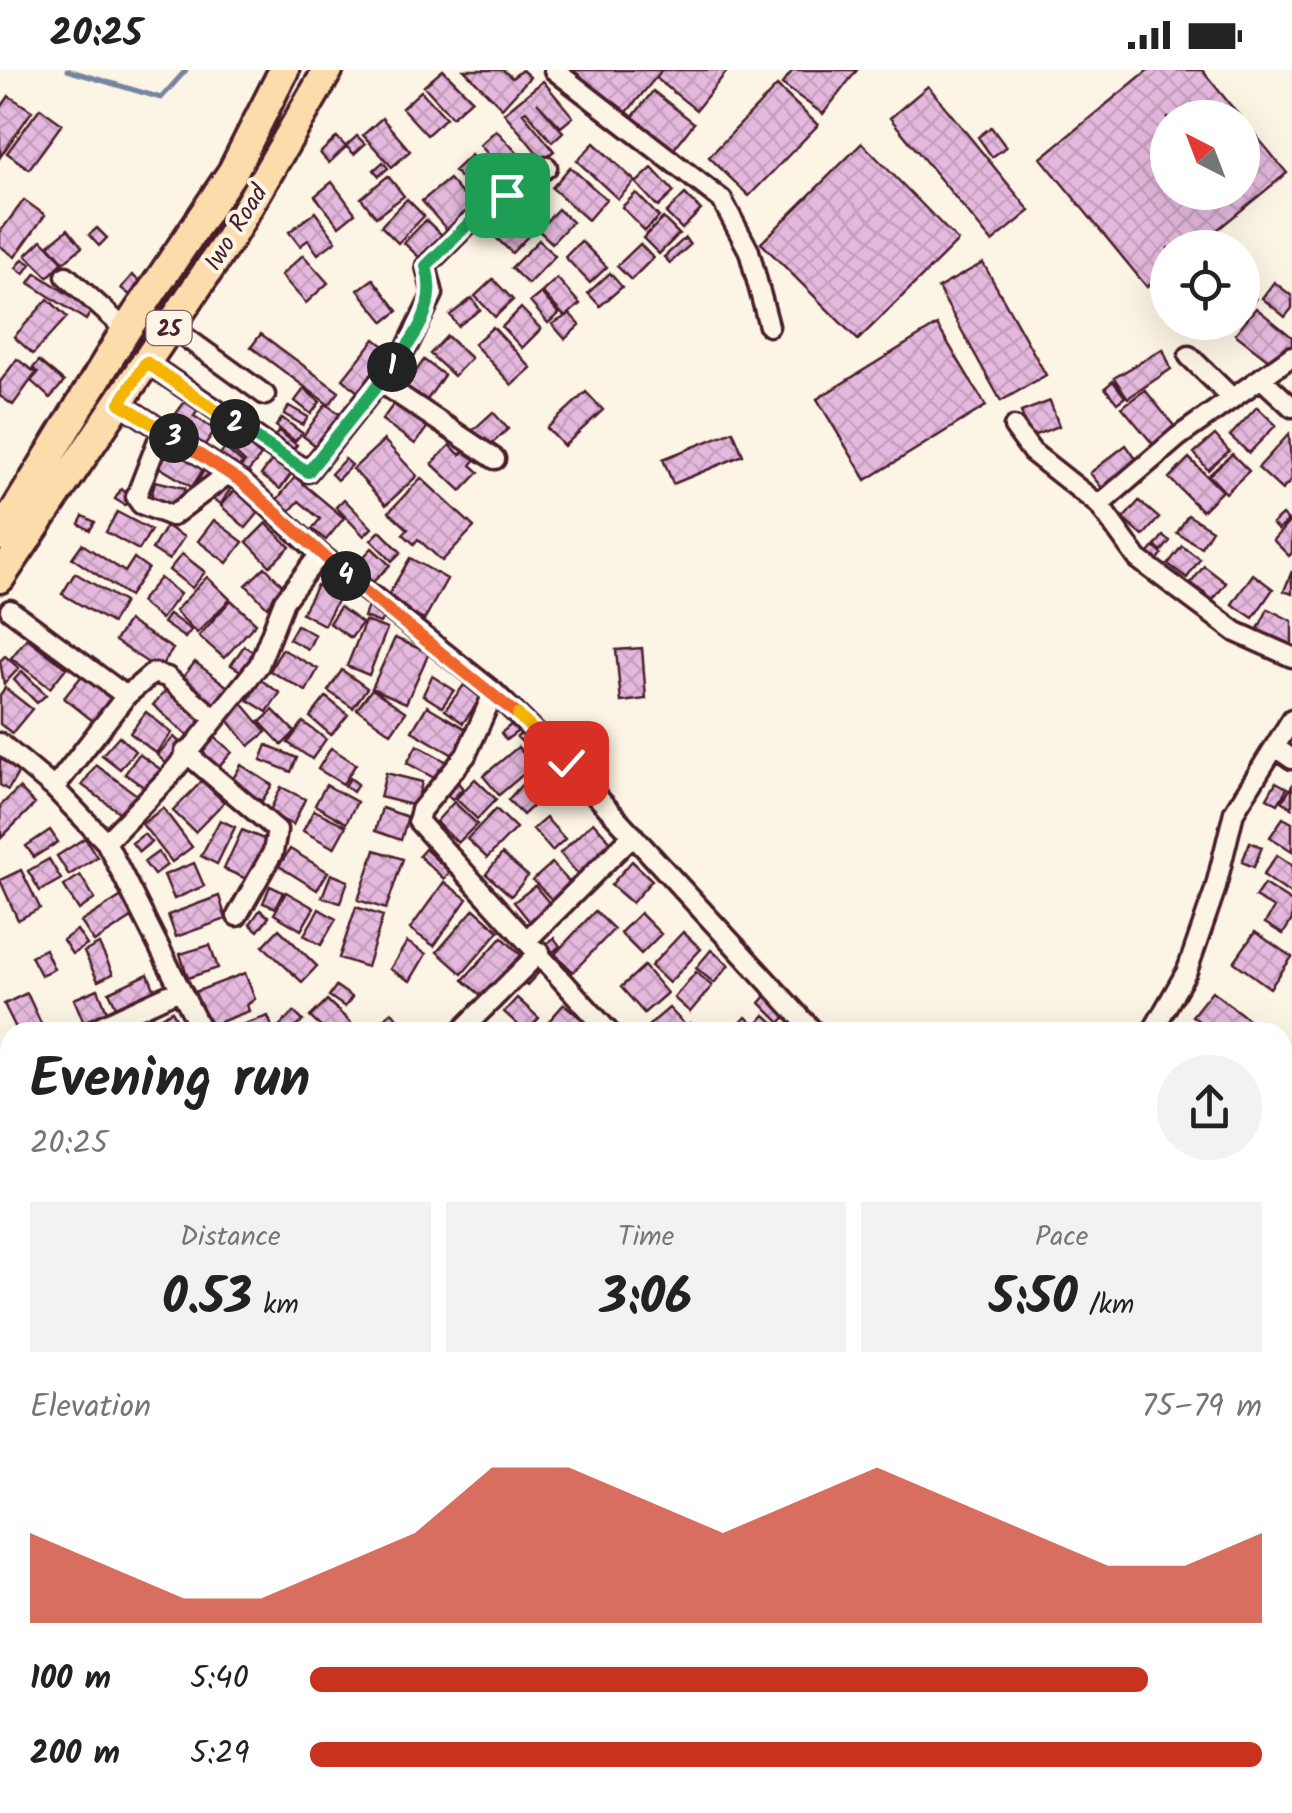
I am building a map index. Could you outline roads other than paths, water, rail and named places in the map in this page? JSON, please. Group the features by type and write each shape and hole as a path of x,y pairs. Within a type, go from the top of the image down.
{"main road":[{"name":"Iwo Road","path":"5,518 233,171 284,70"},
{"name":"Iwo Road","path":"0,578 228,241 328,70"}],"street":[{"path":"554,70 722,200 749,251 769,326"},
{"path":"146,362 308,472 380,382 426,315 432,294 426,266 468,224 547,167"},
{"path":"66,276 126,330"},
{"path":"170,326 265,395"},
{"path":"1189,356 1232,398"},
{"path":"1100,506 1178,437 1292,356"},
{"path":"1263,380 1292,407"},
{"path":"380,382 494,459"},
{"path":"120,403 229,474 320,554 494,692 633,835 805,1022"},
{"path":"1014,426 1032,452 1100,506 1138,559 1236,632 1292,657"},
{"path":"162,430 136,498 141,504 172,516 229,474"},
{"path":"106,842 168,778 184,752 259,664 284,601 320,554"},
{"path":"10,610 126,696"},
{"path":"54,788 126,696 158,674 214,718"},
{"path":"494,692 466,756 418,820 601,1022"},
{"path":"1158,1022 1187,971 1215,890 1234,812 1292,718"},
{"path":"0,743 54,788 106,842 197,1022"},
{"path":"1274,747 1292,759"},
{"path":"184,752 277,830 264,871 236,916"},
{"path":"469,1022 633,835"},
{"path":"110,1022 180,990"}],"waterway":[{"path":"67,70 161,98 186,70"}]}
